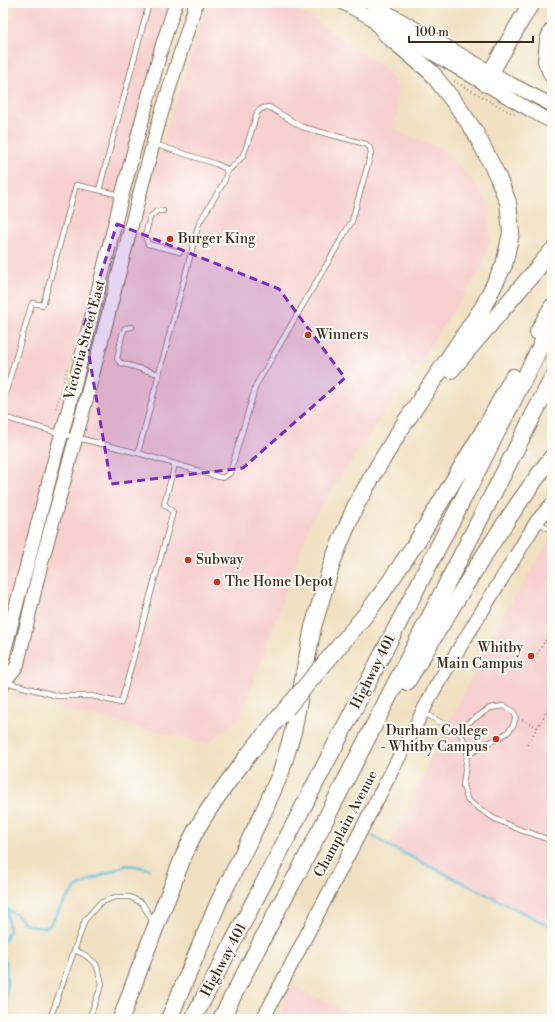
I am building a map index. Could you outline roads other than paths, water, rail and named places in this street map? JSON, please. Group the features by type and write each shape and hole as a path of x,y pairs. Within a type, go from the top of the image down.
{"highway":[{"path":"488,78 527,10 533,3"},
{"path":"169,1019 220,901 263,814 280,772 293,732 313,627 333,560 355,507 402,427 483,307 504,264 511,233 508,202 497,174 475,132 431,72 387,35 375,20"},
{"path":"552,31 548,40 546,61 552,74"},
{"path":"402,427 552,251"},
{"path":"121,1019 156,926 188,847 199,826 230,779 371,607 416,544 488,423 552,307"},
{"name":"Highway 401","path":"193,1019 552,324"},
{"name":"Highway 401","path":"221,1019 552,379"},
{"path":"298,872 464,586 527,490 552,457"}],"main road":[{"name":"Victoria Street East","path":"3,656 62,434 122,195 154,76 176,3"},
{"name":"Victoria Street East","path":"3,681 17,666 40,568 76,438 160,118 196,3"},
{"path":"343,3 488,78 511,84 552,105"},
{"path":"371,3 488,78 530,110 552,122"},
{"path":"154,76 160,85 147,135 149,140 154,144"},
{"name":"Champlain Avenue","path":"262,1019 435,688 537,521 552,504"}],"lane":[{"path":"99,190 149,3"},
{"path":"3,417 76,438 138,453 223,478 230,473 256,385 352,221 371,153 370,148 366,144 302,127 269,107 260,109 257,113 242,157 227,172 224,182 199,223 138,453"},
{"path":"154,144 216,164 225,168 227,172"},
{"path":"3,401 32,303 43,305 76,185 122,195"},
{"path":"163,211 157,211 150,217 145,236 148,244 180,252"},
{"path":"132,327 125,328 122,334 117,359 121,363 159,374"},
{"path":"3,681 58,696 92,696 121,703 173,512 164,504 175,464"},
{"path":"537,521 552,531"},
{"path":"456,731 490,708 504,706 513,711 516,717 513,726 507,733 467,755"},
{"path":"423,712 460,733 468,748 463,786 468,801 495,819 523,831 551,838"},
{"path":"50,1019 85,920 100,903 115,897 130,897 142,903 156,926"},
{"path":"75,950 85,955 96,964 102,984 89,1019"}],"waterway":[{"path":"373,836 389,846 552,927"},
{"path":"7,909 17,915 25,924 43,928 49,926 67,898 76,888 90,880 127,865 149,869"},
{"path":"3,905 7,909 9,930 3,942"},
{"path":"3,956 6,962 6,1001 8,1011 5,1019"}],"railway":[{"path":"3,15 7,3"}],"place":[{"name":"Burger King","path":"170,239"},
{"name":"Winners","path":"308,335"},
{"name":"Subway","path":"188,560"},
{"name":"The Home Depot","path":"217,582"},
{"name":"Whitby Main Campus","path":"531,656"},
{"name":"Durham College - Whitby Campus","path":"496,739"}]}
